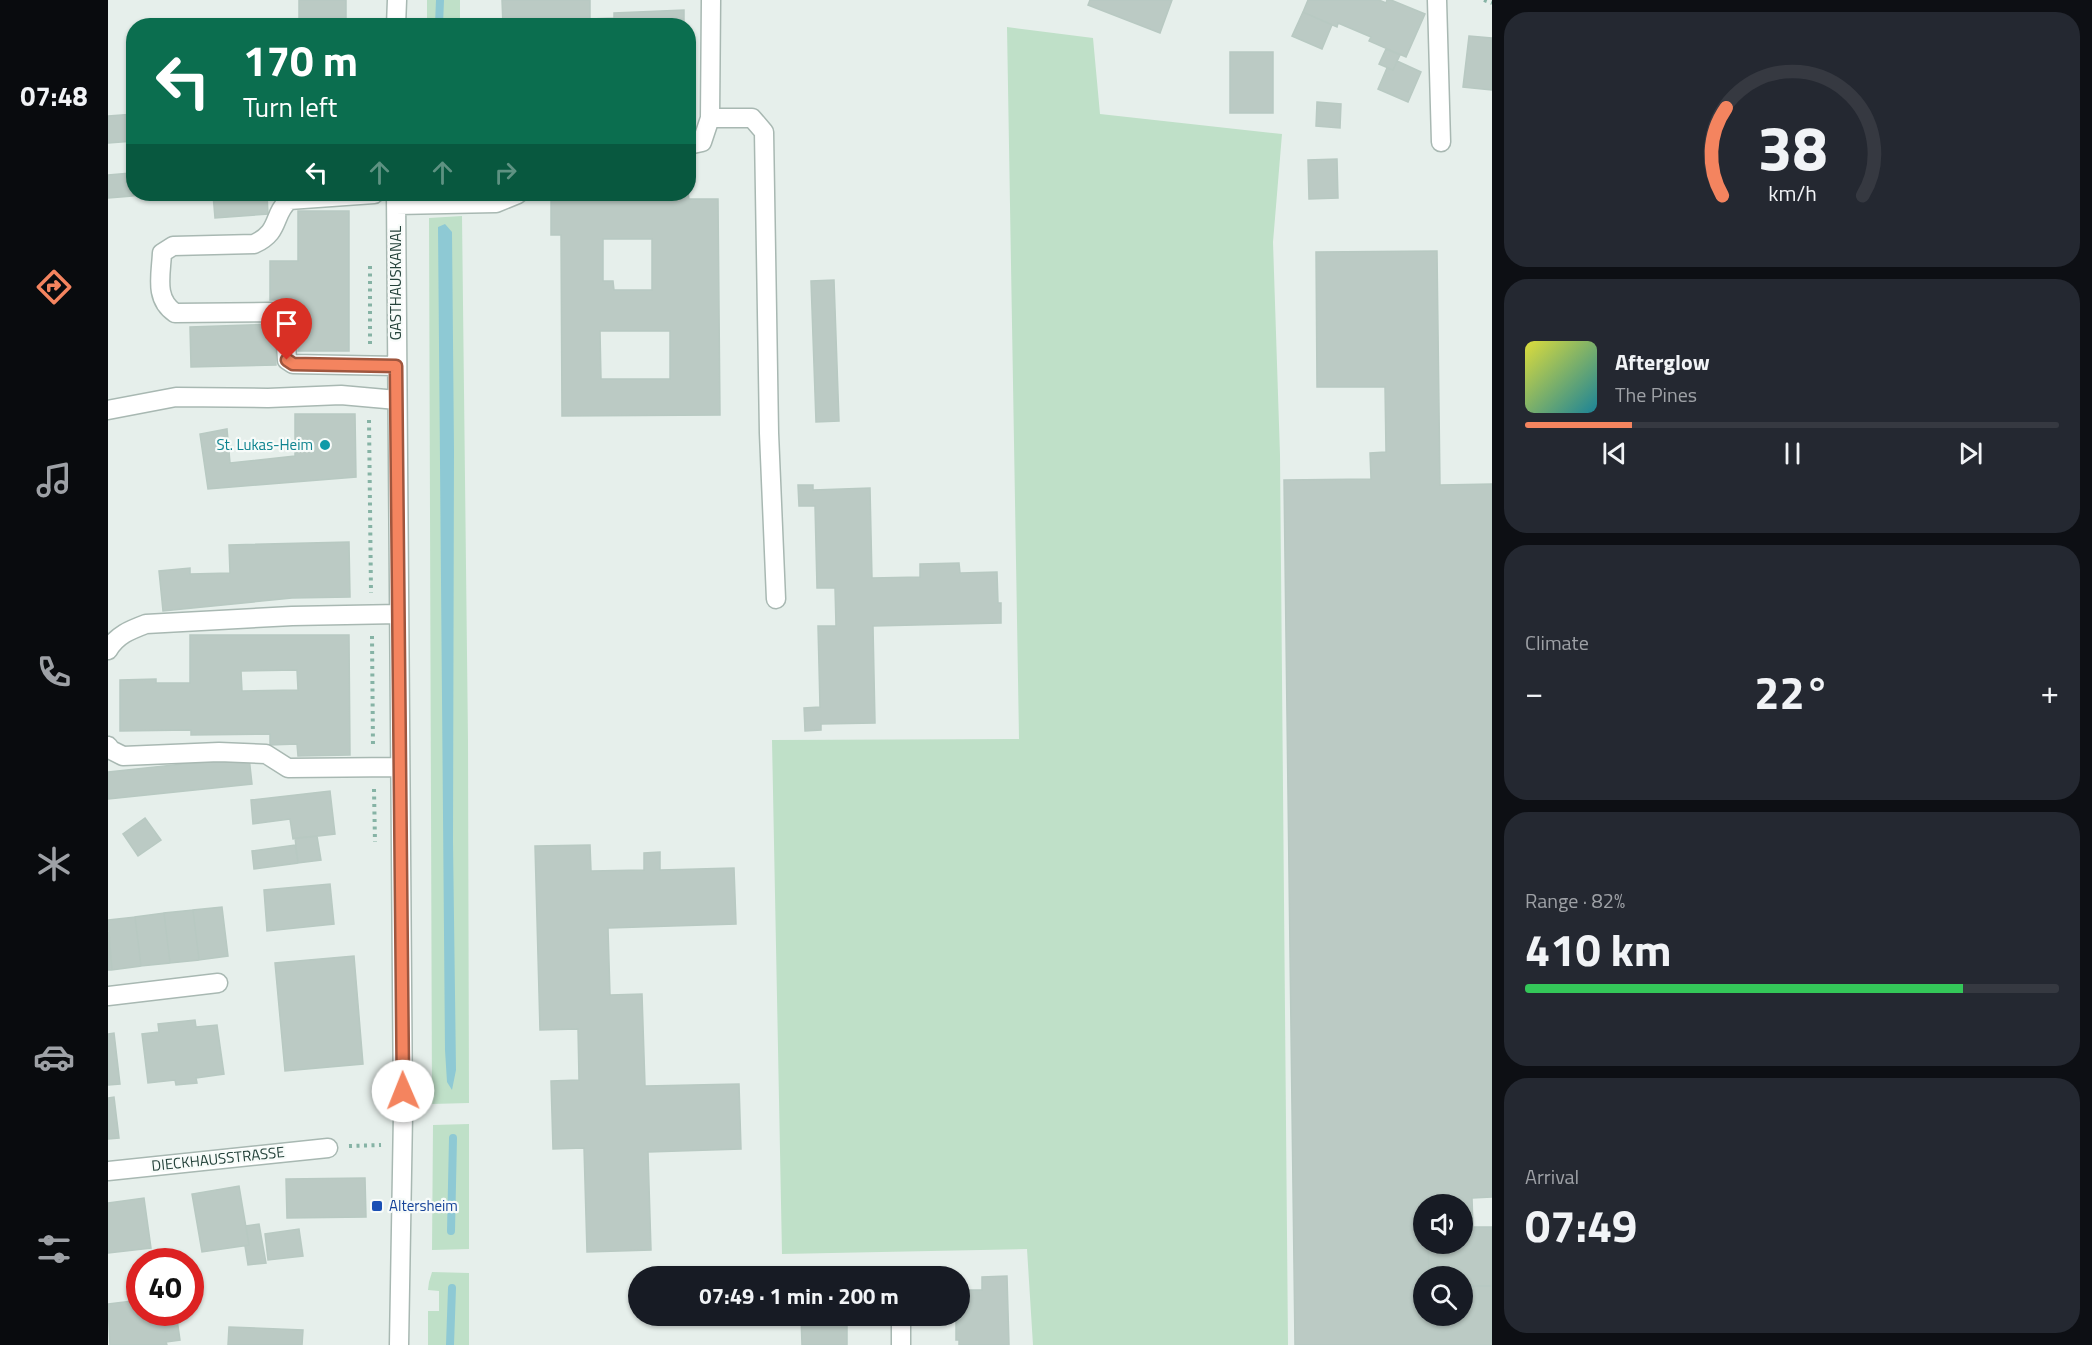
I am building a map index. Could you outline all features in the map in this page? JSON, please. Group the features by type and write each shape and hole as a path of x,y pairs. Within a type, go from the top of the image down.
{"street":[{"path":"396,18 397,0"},
{"path":"696,143 702,142 710,118 711,0"},
{"path":"1437,0 1442,142"},
{"path":"710,118 752,118 764,132 769,433 776,599"},
{"path":"288,201 284,204 275,228 254,244 173,246 162,253 159,292 167,308 175,313 271,312 285,328 287,360 293,364 396,366"},
{"name":"GASTHAUSKANAL","path":"396,201 402,1144 399,1345"},
{"path":"446,201 496,203 501,201"},
{"path":"108,410 176,397 268,398 341,395 397,400"},
{"path":"108,650 114,640 125,632 146,624 291,616 399,614"},
{"path":"108,746 123,756 219,752 266,754 288,768 400,767"},
{"path":"108,996 218,983"},
{"name":"DIECKHAUSSTRASSE","path":"108,1171 328,1148"},
{"path":"901,1326 901,1345"}],"path":[{"path":"1484,0 1492,3"},
{"path":"328,1148 402,1144"}],"green space":[{"path":"427,0 460,0 460,18 427,18"},
{"path":"1007,27 1093,38 1100,114 1282,134 1273,242 1280,455 1288,1345 1033,1345 1027,1249 782,1254 772,740 1019,739"},
{"path":"462,216 468,741 469,1103 432,1104 429,218"},
{"path":"469,1124 469,1249 432,1250 433,1125"},
{"path":"432,1272 469,1273 469,1345 428,1345 428,1311 439,1311 439,1291 428,1290"}],"water":[{"path":"445,224 452,232 454,450 453,842 456,1070 452,1090 447,1082 445,1050 438,227"}],"building":[{"path":"299,0 346,0 346,18 299,18"},
{"path":"502,0 590,0 590,18 503,18"},
{"path":"1090,0 1172,0 1160,33 1088,5"},
{"path":"1308,0 1379,0 1386,3 1387,0 1391,0 1425,14 1406,57 1369,41 1371,37 1338,23 1337,27 1303,12"},
{"path":"684,10 684,18 614,18 614,13"},
{"path":"1303,12 1332,25 1322,49 1292,36"},
{"path":"1469,36 1492,38 1492,90 1463,87"},
{"path":"1386,49 1400,55 1393,70 1379,64"},
{"path":"1230,52 1273,52 1273,113 1230,113"},
{"path":"1397,61 1421,72 1408,102 1378,89 1387,68 1393,70"},
{"path":"1317,102 1341,104 1340,128 1316,126"},
{"path":"126,115 126,142 108,143 108,116"},
{"path":"1337,159 1338,198 1309,199 1308,160"},
{"path":"126,173 126,196 108,198 108,175"},
{"path":"718,199 720,415 562,416 561,235 551,235 551,201","holes":["603,239 652,239 652,290 614,290 613,281 603,281","600,331 670,331 670,379 601,379"]},
{"path":"214,201 267,201 268,214 215,218"},
{"path":"298,211 349,211 349,351 298,351 298,300 270,300 270,261 298,261"},
{"path":"1437,251 1440,485 1492,484 1492,1197 1473,1198 1473,1194 1413,1194 1413,1254 1428,1254 1429,1266 1413,1266 1413,1326 1473,1326 1473,1286 1492,1286 1492,1345 1295,1345 1284,480 1371,479 1370,453 1386,452 1385,387 1317,387 1316,252"},
{"path":"834,280 839,421 816,422 811,281"},
{"path":"275,324 276,365 191,367 190,327"},
{"name":"St. Lukas-Heim","path":"295,414 355,414 356,477 208,489 200,434 227,429 230,463 295,456"},
{"path":"798,485 813,485 813,490 870,488 872,578 920,577 920,564 959,563 960,573 997,572 1001,623 873,626 875,723 821,724 821,730 805,731 804,708 820,707 818,626 836,626 835,588 817,588 815,506 799,506"},
{"path":"349,542 350,597 292,598 163,611 159,571 190,568 190,574 230,573 229,545"},
{"path":"190,635 349,635 350,755 298,756 297,744 270,745 270,734 191,735 191,730 120,731 120,680 156,679 156,683 190,683","holes":["297,670 298,690 242,691 241,671"]},
{"path":"249,757 252,784 108,799 108,772"},
{"path":"330,791 335,834 293,839 290,819 253,824 251,800"},
{"path":"145,818 161,840 138,856 123,834"},
{"path":"317,836 321,860 298,863 295,838"},
{"path":"295,845 298,863 254,869 252,851"},
{"path":"590,845 591,871 644,870 644,853 660,852 660,870 734,868 736,924 608,928 610,995 642,994 645,1086 739,1084 741,1149 648,1152 651,1250 587,1252 584,1148 553,1149 551,1081 579,1080 578,1029 540,1030 535,846"},
{"path":"330,884 334,924 267,931 264,890"},
{"path":"222,907 228,956 199,960 193,910"},
{"path":"193,910 199,960 170,963 164,913"},
{"path":"164,913 170,963 141,966 135,917"},
{"path":"135,917 141,966 112,970 108,920"},
{"path":"108,932 112,970 108,970"},
{"path":"354,956 363,1064 285,1071 275,963"},
{"path":"195,1020 196,1027 217,1025 224,1074 196,1078 197,1083 176,1085 175,1080 148,1083 142,1034 159,1032 158,1024"},
{"path":"114,1033 120,1084 108,1085 108,1034"},
{"path":"114,1097 119,1138 108,1139 108,1098"},
{"path":"365,1178 366,1217 287,1218 286,1179"},
{"path":"239,1186 249,1245 204,1252 204,1248 201,1248 192,1194"},
{"path":"144,1198 151,1248 126,1248 126,1251 108,1253 108,1203"},
{"path":"259,1224 266,1263 248,1265 245,1246 249,1245 246,1226"},
{"path":"1473,1227 1492,1227 1492,1286 1473,1286 1473,1266 1429,1266 1428,1254 1473,1254"},
{"path":"299,1229 303,1256 268,1260 265,1234"},
{"path":"1007,1276 1009,1345 959,1345 959,1340 956,1340 956,1326 970,1326 970,1290 982,1290 982,1277"},
{"path":"126,1302 126,1326 178,1326 180,1340 166,1342 167,1345 110,1345 108,1304"},
{"path":"801,1326 847,1326 847,1345 802,1345"},
{"path":"229,1327 303,1330 302,1345 228,1345"}],"waterway":[{"path":"439,18 440,0"},
{"path":"451,1231 453,1138"},
{"path":"450,1345 452,1288"}],"place":[{"name":"St. Lukas-Heim","path":"325,445"},
{"name":"Altersheim","path":"377,1206"}],"route":[{"path":"287,360 293,364 396,366 403,1091"}]}
